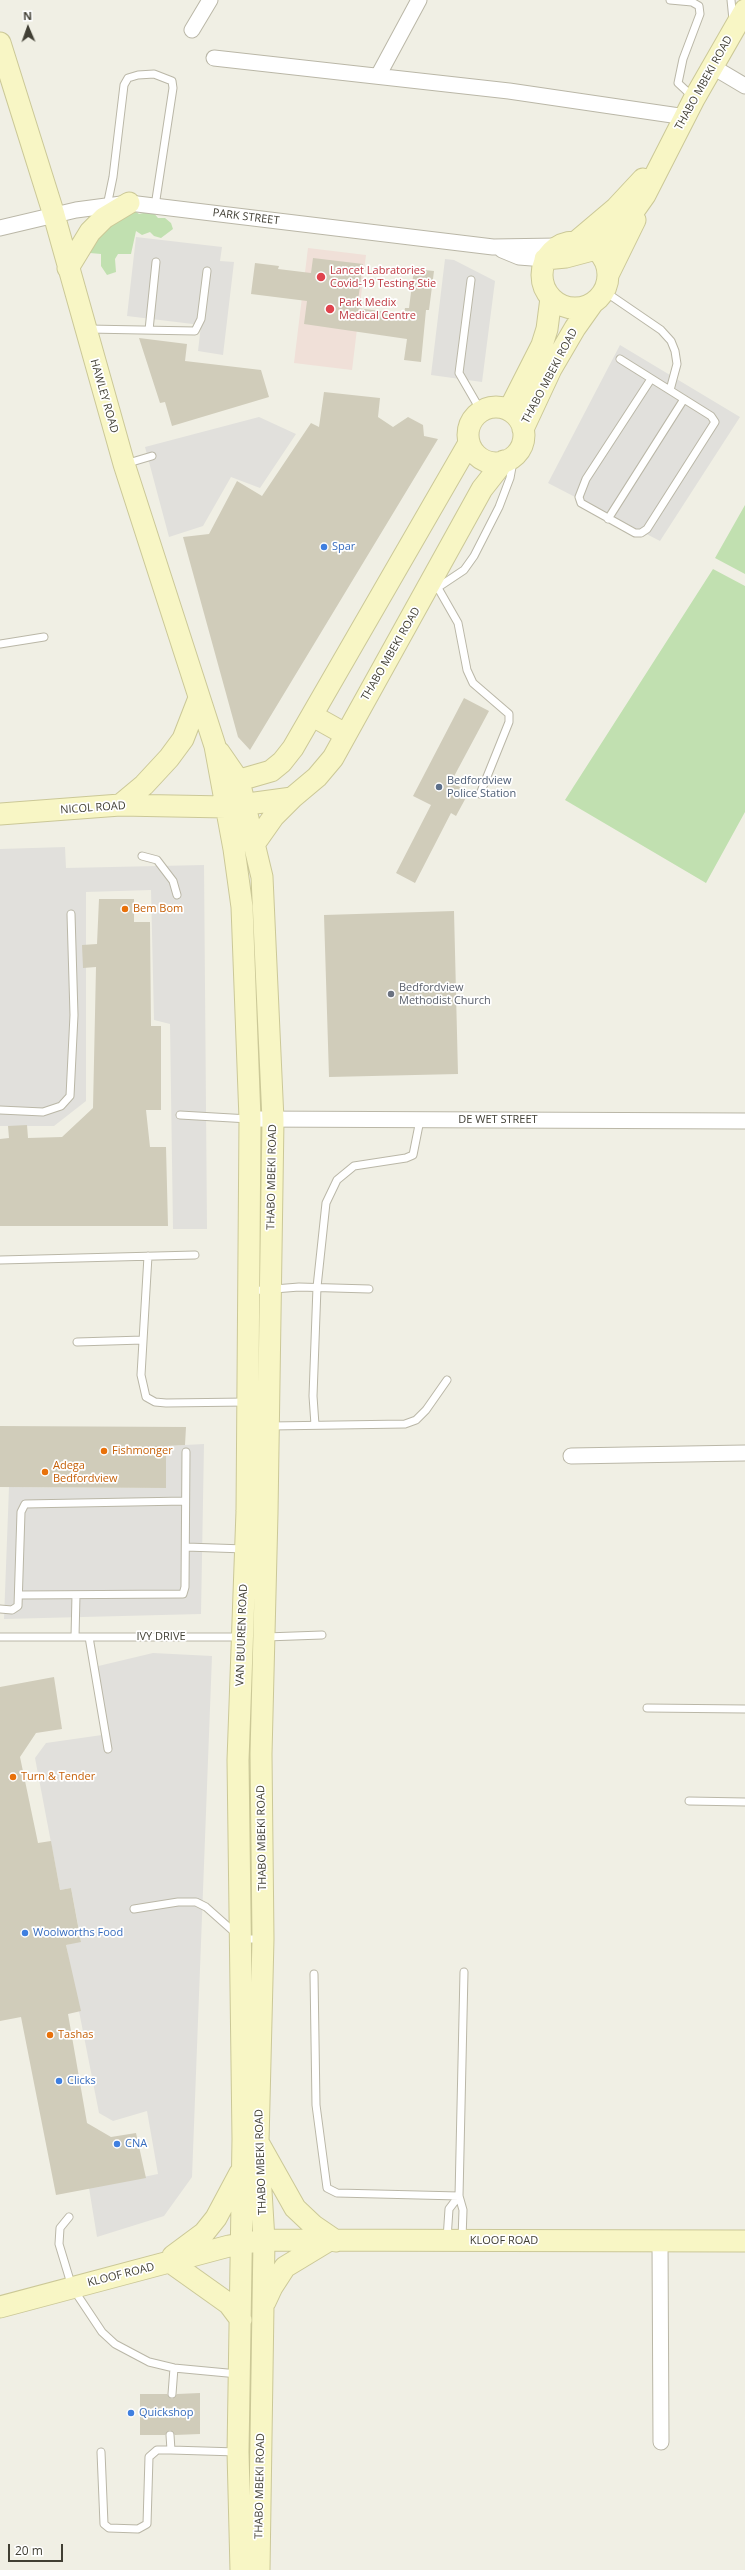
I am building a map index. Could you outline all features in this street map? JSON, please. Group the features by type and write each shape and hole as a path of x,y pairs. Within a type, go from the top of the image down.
{"main road":[{"name":"THABO MBEKI ROAD","path":"664,157 745,10"},
{"name":"HAWLEY ROAD","path":"0,44 54,215 124,464 199,698 215,746 230,783 236,805"},
{"path":"560,249 566,257 596,249 615,233 645,195 664,157"},
{"path":"560,249 596,249 603,257 601,290 574,308 564,306 551,298 542,283 542,271 560,249 616,208 664,157"},
{"name":"THABO MBEKI ROAD","path":"523,428 551,369 575,328 601,290 633,227 645,195"},
{"path":"68,268 90,232 104,218 129,202"},
{"name":"THABO MBEKI ROAD","path":"509,410 542,345 547,329 551,298"},
{"path":"230,783 271,772 282,762 313,716 469,443 470,425 481,411 500,407 509,410 520,421 523,428 522,443 509,458 487,461 479,457 469,443"},
{"name":"THABO MBEKI ROAD","path":"257,1512 258,1402 270,1289 273,1120 265,905 255,843 274,816 292,798 317,777 333,758 345,734 432,591 482,489 509,458"},
{"path":"120,805 144,785 169,758 183,738 199,698"},
{"path":"313,716 345,734"},
{"name":"NICOL ROAD","path":"187,805 230,783"},
{"path":"255,843 236,805 292,798"},
{"name":"NICOL ROAD","path":"0,814 22,814 120,805 236,805"},
{"name":"THABO MBEKI ROAD","path":"236,805 234,849 242,907 250,1119 248,1338 258,1402"},
{"path":"0,823 22,814"},
{"name":"VAN BUUREN ROAD","path":"257,1512 245,1549 261,1754"},
{"name":"VAN BUUREN ROAD","path":"238,1760 252,1637 257,1512"},
{"name":"THABO MBEKI ROAD","path":"259,2570 264,2240 258,2142 263,1939 261,1754"},
{"name":"THABO MBEKI ROAD","path":"238,1760 242,1939 243,2166 238,2452 241,2570"},
{"path":"258,2142 295,2208 332,2241 285,2268 272,2287 263,2309"},
{"path":"241,2320 229,2304 166,2263 204,2233 216,2218 243,2166"},
{"name":"KLOOF ROAD","path":"0,2307 242,2243 264,2240 745,2241"}],"street":[{"path":"192,30 210,0"},
{"path":"378,76 419,0"},
{"path":"214,58 509,91 690,108"},
{"path":"713,67 745,86"},
{"name":"PARK STREET","path":"0,228 54,215 129,202 493,247 519,257 560,249"},
{"name":"DE WET STREET","path":"250,1119 745,1121"},
{"path":"571,1456 745,1453"},
{"path":"660,2241 661,2442"}],"lane":[{"path":"670,0 692,2 699,6 700,14 683,59 678,83 690,108"},
{"path":"732,0 734,30"},
{"path":"107,206 114,177 124,85 128,78 138,75 154,74 172,81 173,88 155,206"},
{"path":"149,330 156,262"},
{"path":"85,329 195,331 201,319 207,271"},
{"path":"471,280 459,373 481,411"},
{"path":"601,290 661,330 671,341 678,364 670,390"},
{"path":"620,359 712,416 715,422 712,429 647,529 641,533 635,533 581,503 579,497 582,488 652,379"},
{"path":"608,519 684,399"},
{"path":"124,464 152,456"},
{"path":"432,591 458,623 467,670 473,683 509,714 509,722 480,794"},
{"path":"0,644 44,637"},
{"path":"142,856 157,860 162,865 173,882 177,895"},
{"path":"0,1110 43,1112 61,1106 70,1096 74,1015 71,914"},
{"path":"180,1115 250,1119"},
{"path":"315,1425 313,1396 317,1287 326,1203 337,1180 354,1166 406,1158 413,1155 420,1120"},
{"path":"0,1260 195,1255"},
{"path":"148,1256 141,1375 146,1397 155,1402 166,1403 258,1402"},
{"path":"249,1291 317,1287 369,1289"},
{"path":"77,1342 143,1340"},
{"path":"258,1427 405,1424 416,1420 426,1410 447,1380"},
{"path":"18,1595 179,1595 185,1591 186,1452"},
{"path":"0,1609 16,1609 18,1595 21,1512 25,1504 185,1501"},
{"path":"186,1547 245,1549"},
{"path":"75,1637 76,1595"},
{"name":"IVY DRIVE","path":"0,1636 252,1637 322,1635"},
{"path":"89,1637 108,1749"},
{"path":"646,1708 745,1709"},
{"path":"689,1802 745,1802"},
{"path":"134,1909 178,1902 196,1902 206,1907 242,1939 263,1939"},
{"path":"454,2241 463,2210 459,2196 464,1972"},
{"path":"314,1974 316,2105 327,2188 337,2193 459,2196"},
{"path":"454,2241 449,2209 459,2196"},
{"path":"69,2217 63,2222 58,2236 72,2287 102,2332 115,2344 149,2362 174,2368 240,2374"},
{"path":"172,2394 174,2368"},
{"path":"170,2435 171,2450"},
{"path":"101,2452 104,2524 109,2528 138,2529 147,2524 149,2457 157,2450 238,2452"}],"shaded area":[{"path":"136,237 222,247 220,261 234,262 223,355 198,351 201,325 127,316"},
{"name":"Park Medix Medical Centre","path":"308,248 366,255 352,370 294,363"},
{"path":"445,259 454,260 495,281 482,382 431,375"},
{"path":"620,345 740,417 660,541 548,483"},
{"path":"259,417 296,434 260,488 231,477 203,526 169,537 145,447"},
{"path":"65,847 66,868 204,865 207,1229 173,1229 170,1024 154,1020 151,890 86,892 86,1101 54,1126 0,1126 0,849"},
{"path":"204,1444 201,1614 4,1619 9,1487 166,1488 166,1446"},
{"path":"153,1653 212,1656 192,2177 164,2216 97,2237 89,2188 158,2174 147,2111 113,2121 99,2113 66,1945 81,1941 71,1888 60,1890 35,1758 46,1743 102,1735 90,1668"}],"green space":[{"path":"135,211 139,214 152,211 158,218 165,218 171,223 173,229 161,238 154,236 150,232 142,235 136,231 131,254 118,254 115,259 116,272 107,275 101,266 101,254 90,253 88,248 104,223"},
{"path":"745,505 745,574 715,558"},
{"path":"713,569 745,586 745,812 706,883 565,800"}],"building":[{"path":"313,258 363,264 357,308 404,314 405,308 409,308 414,269 434,271 429,310 426,310 421,362 404,360 407,339 304,324 307,301 251,294 255,263 279,266 278,269 311,273"},
{"path":"139,338 187,344 185,361 261,370 269,397 172,426 165,402 160,403"},
{"path":"324,392 380,398 378,417 393,427 408,417 423,425 424,436 438,439 250,750 238,737 183,537 209,534 237,481 262,496 311,423 319,427"},
{"name":"Bedfordview Police Station","path":"464,698 489,711 451,782 469,792 456,816 451,813 415,883 396,873 431,805 413,796"},
{"path":"99,899 134,899 134,922 150,922 151,1026 161,1026 161,1110 146,1110 150,1147 166,1147 168,1226 0,1226 0,1139 9,1138 8,1126 27,1125 28,1138 62,1137 93,1108 96,967 83,968 82,945 97,944"},
{"name":"Bedfordview Methodist Church","path":"454,911 458,1074 329,1077 324,915"},
{"path":"0,1426 186,1427 185,1445 166,1446 166,1488 0,1487"},
{"path":"54,1677 62,1729 36,1733 20,1757 38,1843 51,1841 60,1890 71,1888 81,1942 66,1945 81,2011 68,2014 87,2123 111,2137 136,2133 146,2178 56,2195 21,2017 0,2021 0,1687"},
{"path":"200,2393 200,2434 175,2435 170,2430 165,2435 140,2435 140,2394 167,2394 172,2399 177,2394"}],"place":[{"name":"Lancet Labratories Covid-19 Testing Stie","path":"321,277"},
{"name":"Park Medix Medical Centre","path":"330,309"},
{"name":"Spar","path":"324,547"},
{"name":"Bedfordview Police Station","path":"439,787"},
{"name":"Bem Bom","path":"125,909"},
{"name":"Bedfordview Methodist Church","path":"391,994"},
{"name":"Fishmonger","path":"104,1451"},
{"name":"Adega Bedfordview","path":"45,1472"},
{"name":"Turn & Tender","path":"13,1777"},
{"name":"Woolworths Food","path":"25,1933"},
{"name":"Tashas","path":"50,2035"},
{"name":"Clicks","path":"59,2081"},
{"name":"CNA","path":"117,2144"},
{"name":"Quickshop","path":"131,2413"}]}
